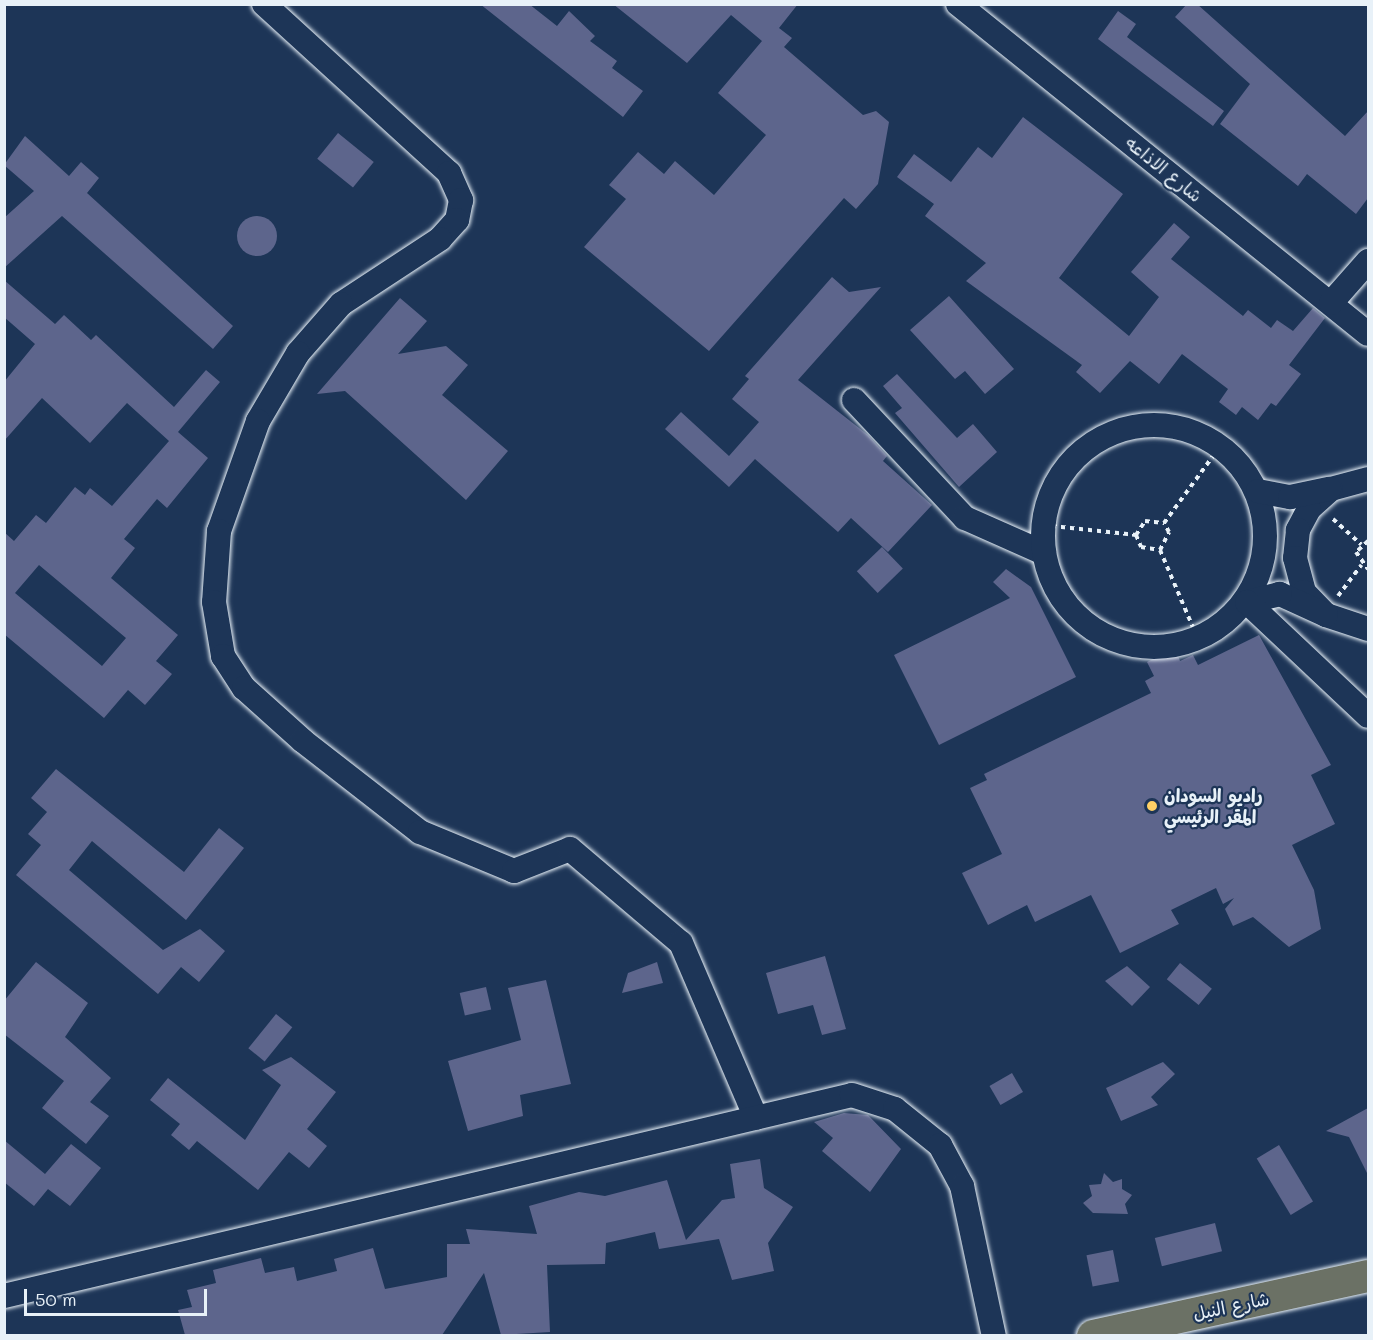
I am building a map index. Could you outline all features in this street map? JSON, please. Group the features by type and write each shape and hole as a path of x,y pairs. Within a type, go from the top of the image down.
{"main road":[{"name":"شارع النيل","path":"1093,1335 1368,1276"}],"street":[{"path":"264,4 449,173 461,200 457,220 440,239 341,304 298,353 258,421 219,531 214,602 223,656 244,688 303,741 420,832 514,871 570,849 681,943 756,1118"},
{"name":"شارع الاذاعه","path":"958,4 1368,334"},
{"path":"1331,303 1368,261"},
{"path":"854,400 964,518 1044,553"},
{"path":"1247,602 1268,539 1258,491 1221,445 1180,426 1137,425 1098,439 1064,469 1043,525 1044,553 1056,589 1082,621 1127,645 1173,647 1198,639 1247,602 1280,594 1330,609"},
{"path":"1368,480 1309,509 1298,530 1294,558 1305,592 1330,609 1368,629"},
{"path":"1258,491 1290,497 1328,500"},
{"path":"1247,602 1368,716"},
{"path":"4,1296 852,1095 895,1109 940,1145 962,1186 994,1335"}],"path":[{"path":"1164,523 1221,445"},
{"path":"1328,500 1361,544"},
{"path":"1160,550 1141,547 1137,535 1145,521 1164,523"},
{"path":"1160,550 1170,532 1164,523"},
{"path":"1043,525 1137,535"},
{"path":"1368,541 1361,544 1356,552 1361,565 1368,569"},
{"path":"1160,550 1198,639"},
{"path":"1330,609 1361,565"}],"building":[{"path":"480,4 529,4 557,26 569,11 595,36 590,41 617,61 612,68 643,91 623,117"},
{"path":"613,4 798,4 779,28 792,38 784,47 863,115 876,111 889,122 878,184 856,209 844,198 709,351 584,247 626,199 609,185 638,152 664,174 675,161 714,195 766,135 718,93 762,41 731,15 687,63"},
{"path":"1187,4 1197,4 1345,136 1368,111 1368,198 1356,214 1307,174 1298,186 1220,124 1250,84 1175,17"},
{"path":"1118,11 1136,24 1127,37 1224,111 1213,126 1098,39"},
{"path":"1023,117 1123,194 1059,278 1129,336 1159,297 1131,272 1174,223 1190,237 1171,259 1243,316 1248,310 1271,328 1277,320 1293,331 1313,308 1325,318 1289,365 1301,374 1276,406 1271,403 1258,420 1242,407 1236,415 1219,402 1228,389 1182,354 1159,384 1130,361 1100,393 1076,372 1082,365 966,281 986,263 925,216 934,204 897,177 914,154 951,182 978,147 992,158"},
{"path":"338,133 374,162 353,188 317,159"},
{"path":"25,136 69,176 81,162 99,178 87,193 233,326 213,349 62,216 4,268 4,218 34,191 4,165"},
{"path":"257,216 265,217 271,222 276,228 276,244 271,250 265,255 257,256 249,255 243,250 238,244 237,236 238,228 243,222 249,217"},
{"path":"832,277 849,292 881,287 798,380 868,435 887,456 883,461 932,505 888,552 851,518 838,532 755,459 729,487 665,429 681,412 729,456 759,422 732,399 749,379 745,376"},
{"path":"4,280 55,324 64,315 91,340 96,335 174,407 206,370 220,382 178,432 208,458 167,508 157,499 124,539 135,548 111,578 178,635 156,661 172,674 145,705 128,690 104,718 4,634 4,532 14,541 36,515 46,523 75,487 85,495 90,488 112,506 169,441 127,403 90,443 42,398 4,441 4,382 35,344 4,317","holes":["39,565 126,638 102,666 15,593"]},
{"path":"949,296 1014,369 985,394 965,371 955,379 910,330"},
{"path":"400,298 427,321 398,354 446,346 468,365 442,395 508,451 466,500 345,391 317,394"},
{"path":"897,374 957,438 973,424 997,452 959,487 895,413 902,408 883,386"},
{"path":"882,547 903,569 878,593 857,571"},
{"path":"1006,569 1031,587 1076,677 939,745 894,655 1010,598 993,582"},
{"name":"راديو السودان المقر الرئيسي","path":"1259,635 1331,765 1311,775 1335,824 1292,845 1314,890 1321,929 1289,947 1253,917 1233,926 1225,909 1234,898 1223,904 1216,888 1171,910 1179,924 1120,953 1091,895 1035,922 1027,905 988,925 962,873 1002,854 970,788 987,780 984,774 1151,693 1145,681 1154,676 1147,662 1175,648 1180,661 1193,655 1198,665"},
{"path":"56,769 184,872 219,828 244,848 186,920 92,841 69,870 163,950 200,929 225,951 199,982 181,967 158,994 16,875 41,845 28,834 47,812 31,798"},
{"path":"825,956 846,1029 822,1035 813,1005 778,1014 766,973"},
{"path":"36,962 88,1003 65,1037 111,1078 90,1102 109,1116 86,1144 42,1108 64,1081 4,1034 4,1001"},
{"path":"657,962 663,983 622,993 628,973"},
{"path":"1180,963 1212,989 1199,1005 1167,979"},
{"path":"1127,966 1150,987 1132,1006 1105,981"},
{"path":"546,980 571,1084 520,1095 523,1116 468,1131 448,1061 521,1040 508,988"},
{"path":"486,987 491,1009 465,1015 460,993"},
{"path":"276,1014 292,1027 265,1061 248,1048"},
{"path":"291,1057 336,1092 307,1129 327,1146 309,1168 289,1152 258,1190 197,1141 189,1150 171,1135 180,1124 150,1100 168,1078 245,1140 281,1085 262,1070"},
{"path":"1163,1062 1175,1074 1151,1097 1158,1105 1121,1121 1106,1088"},
{"path":"1012,1073 1023,1092 1000,1105 989,1086"},
{"path":"1368,1108 1368,1175 1349,1137 1326,1131"},
{"path":"844,1113 868,1115 901,1149 870,1192 822,1151 833,1138 814,1122"},
{"path":"4,1140 45,1174 71,1144 101,1168 70,1206 48,1189 34,1206 4,1182"},
{"path":"1279,1145 1313,1202 1291,1215 1257,1158"},
{"path":"760,1159 764,1188 793,1207 768,1243 774,1271 732,1280 719,1239 659,1249 655,1232 606,1243 605,1264 547,1265 550,1332 501,1335 484,1273 442,1335 185,1335 178,1310 192,1307 187,1290 216,1283 213,1270 261,1258 265,1273 294,1267 297,1281 337,1271 334,1259 373,1248 385,1289 447,1277 447,1244 470,1244 466,1229 537,1234 529,1206 579,1192 605,1196 667,1180 686,1240 722,1200 735,1198 730,1164"},
{"path":"1104,1173 1113,1182 1122,1179 1122,1189 1132,1195 1125,1204 1128,1214 1093,1213 1083,1203 1092,1196 1089,1185 1101,1184"},
{"path":"1215,1223 1222,1251 1162,1266 1155,1238"},
{"path":"1113,1250 1119,1281 1093,1287 1086,1255"}],"place":[{"name":"راديو السودان المقر الرئيسي","path":"1152,806"}]}
